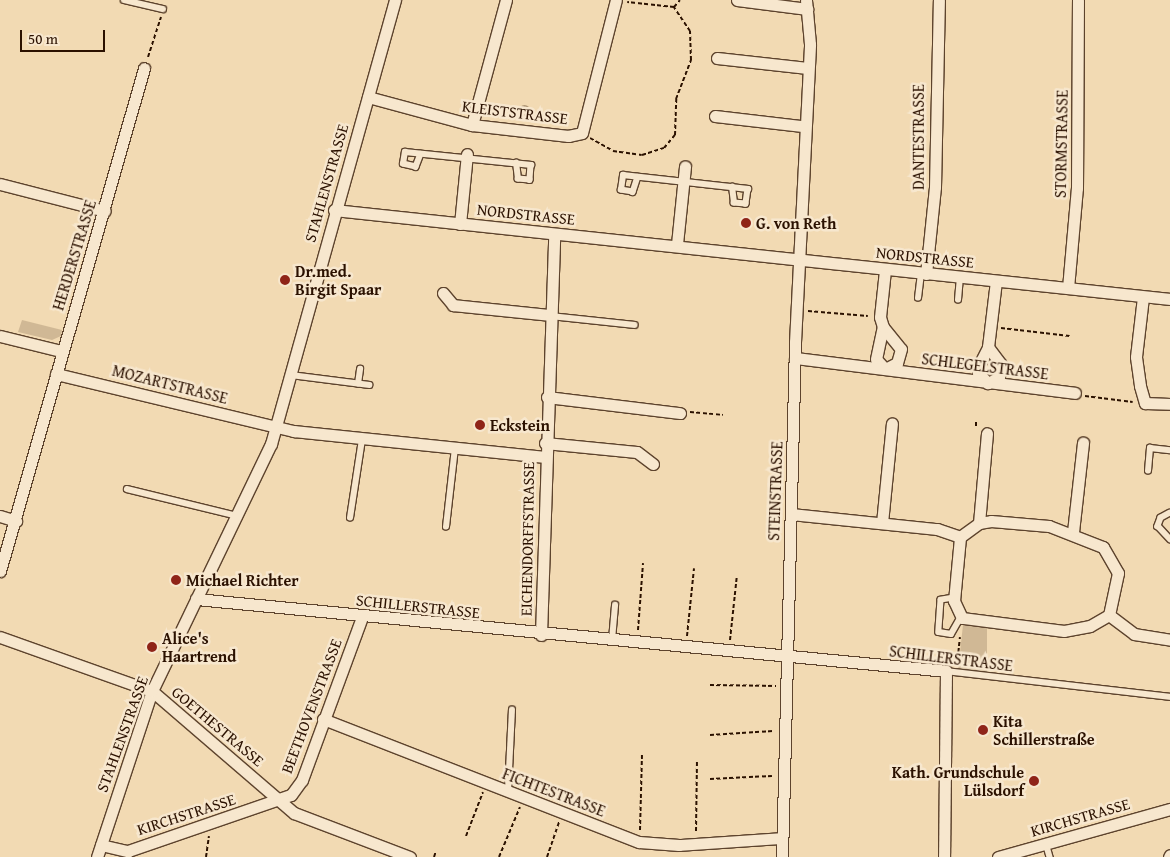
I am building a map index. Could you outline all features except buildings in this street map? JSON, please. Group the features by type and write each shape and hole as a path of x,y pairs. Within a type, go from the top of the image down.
{"street":[{"name":"STAHLENSTRASSE","path":"97,857 152,692 238,516 276,426 288,375 334,210 395,0"},
{"path":"472,125 506,0"},
{"name":"STEINSTRASSE","path":"737,0 807,5 807,68 802,126 796,310 782,857"},
{"name":"DANTESTRASSE","path":"923,274 935,187 939,0"},
{"name":"STORMSTRASSE","path":"1068,288 1078,179 1078,0"},
{"name":"KLEISTSTRASSE","path":"368,97 472,125 561,136 582,133 616,1"},
{"path":"717,58 807,68"},
{"name":"HERDERSTRASSE","path":"0,571 16,521 61,351 105,211 144,68"},
{"path":"715,116 802,126"},
{"name":"NORDSTRASSE","path":"460,224 467,156"},
{"path":"677,244 685,166"},
{"path":"0,184 105,211"},
{"name":"NORDSTRASSE","path":"334,210 554,234 677,244 885,270 1170,299"},
{"name":"EICHENDORFFSTRASSE","path":"540,635 544,457 554,234"},
{"path":"881,322 901,349 897,363 884,369 876,358 885,270"},
{"path":"988,347 1001,364 998,377 988,384 978,373 988,347 996,281"},
{"path":"443,293 453,305 550,316"},
{"path":"1143,297 1136,357 1145,403 1170,404"},
{"path":"0,336 61,351"},
{"name":"SCHLEGELSTRASSE","path":"795,358 988,384 1075,393"},
{"name":"MOZARTSTRASSE","path":"56,374 276,426 362,440 544,457"},
{"path":"547,397 683,413"},
{"path":"882,523 892,424"},
{"path":"979,523 987,433"},
{"name":"EICHENDORFFSTRASSE","path":"546,442 637,452 653,464"},
{"path":"1073,532 1083,443"},
{"path":"791,514 937,529 960,537"},
{"path":"0,516 16,521"},
{"path":"979,523 1031,524 1073,532 1103,547 1114,560 1118,586 1109,615 1076,630 961,617 954,598 960,537 979,523"},
{"name":"SCHILLERSTRASSE","path":"196,599 540,635 951,673"},
{"path":"1109,615 1134,634 1170,637"},
{"name":"BEETHOVENSTRASSE","path":"281,801 302,780 362,617"},
{"name":"GOETHESTRASSE","path":"0,637 152,692 294,813 410,857"},
{"path":"944,857 951,673"},
{"name":"FICHTESTRASSE","path":"323,720 640,842 696,844 782,838"},
{"name":"KIRCHSTRASSE","path":"101,845 128,851 281,801"},
{"name":"KIRCHSTRASSE","path":"998,857 1170,809"}],"lane":[{"path":"124,0 163,9"},
{"path":"421,154 467,156 516,163"},
{"path":"638,177 732,187"},
{"path":"918,298 923,274"},
{"path":"958,300 960,277"},
{"path":"550,316 636,325"},
{"path":"358,384 360,369"},
{"path":"288,375 368,385"},
{"path":"350,518 362,440"},
{"path":"446,528 455,448"},
{"path":"1148,471 1150,448 1170,450"},
{"path":"127,489 238,516"},
{"path":"1170,513 1161,518 1158,526 1170,539"},
{"path":"954,598 941,600 939,632 951,634 961,617"},
{"path":"612,642 615,605"},
{"name":"SCHILLERSTRASSE","path":"951,673 1170,697"},
{"path":"508,792 512,710"},
{"path":"1046,843 1050,857"}],"path":[{"path":"674,7 680,0"},
{"path":"582,133 629,154 654,153 672,143 676,98 691,60 692,40 687,22 674,7 616,1"},
{"path":"144,68 163,9"},
{"path":"796,310 881,322"},
{"path":"991,327 1070,336"},
{"path":"1075,393 1145,403"},
{"path":"683,413 723,416"},
{"path":"637,644 643,562"},
{"path":"686,648 694,568"},
{"path":"729,653 737,575"},
{"path":"951,673 961,617"},
{"path":"710,685 786,686"},
{"path":"710,735 785,730"},
{"path":"640,842 642,754"},
{"path":"696,844 698,760"},
{"path":"710,778 784,775"},
{"path":"466,836 486,783"},
{"path":"499,857 524,798"},
{"path":"547,857 563,813"},
{"path":"206,857 211,824"},
{"path":"434,857 436,851"}],"shaded area":[{"path":"524,104 530,110 524,116 518,110"},
{"path":"22,320 62,330 61,336 52,340 18,332"},
{"path":"963,625 987,628 987,672 958,670"}],"place":[{"name":"G. von Reth","path":"746,223"},
{"name":"Dr.med. Birgit Spaar","path":"285,280"},
{"name":"Eckstein","path":"480,425"},
{"name":"Michael Richter","path":"176,580"},
{"name":"Alice's Haartrend","path":"152,647"},
{"name":"Kita Schillerstraße","path":"983,730"},
{"name":"Kath. Grundschule Lülsdorf","path":"1034,781"}]}
